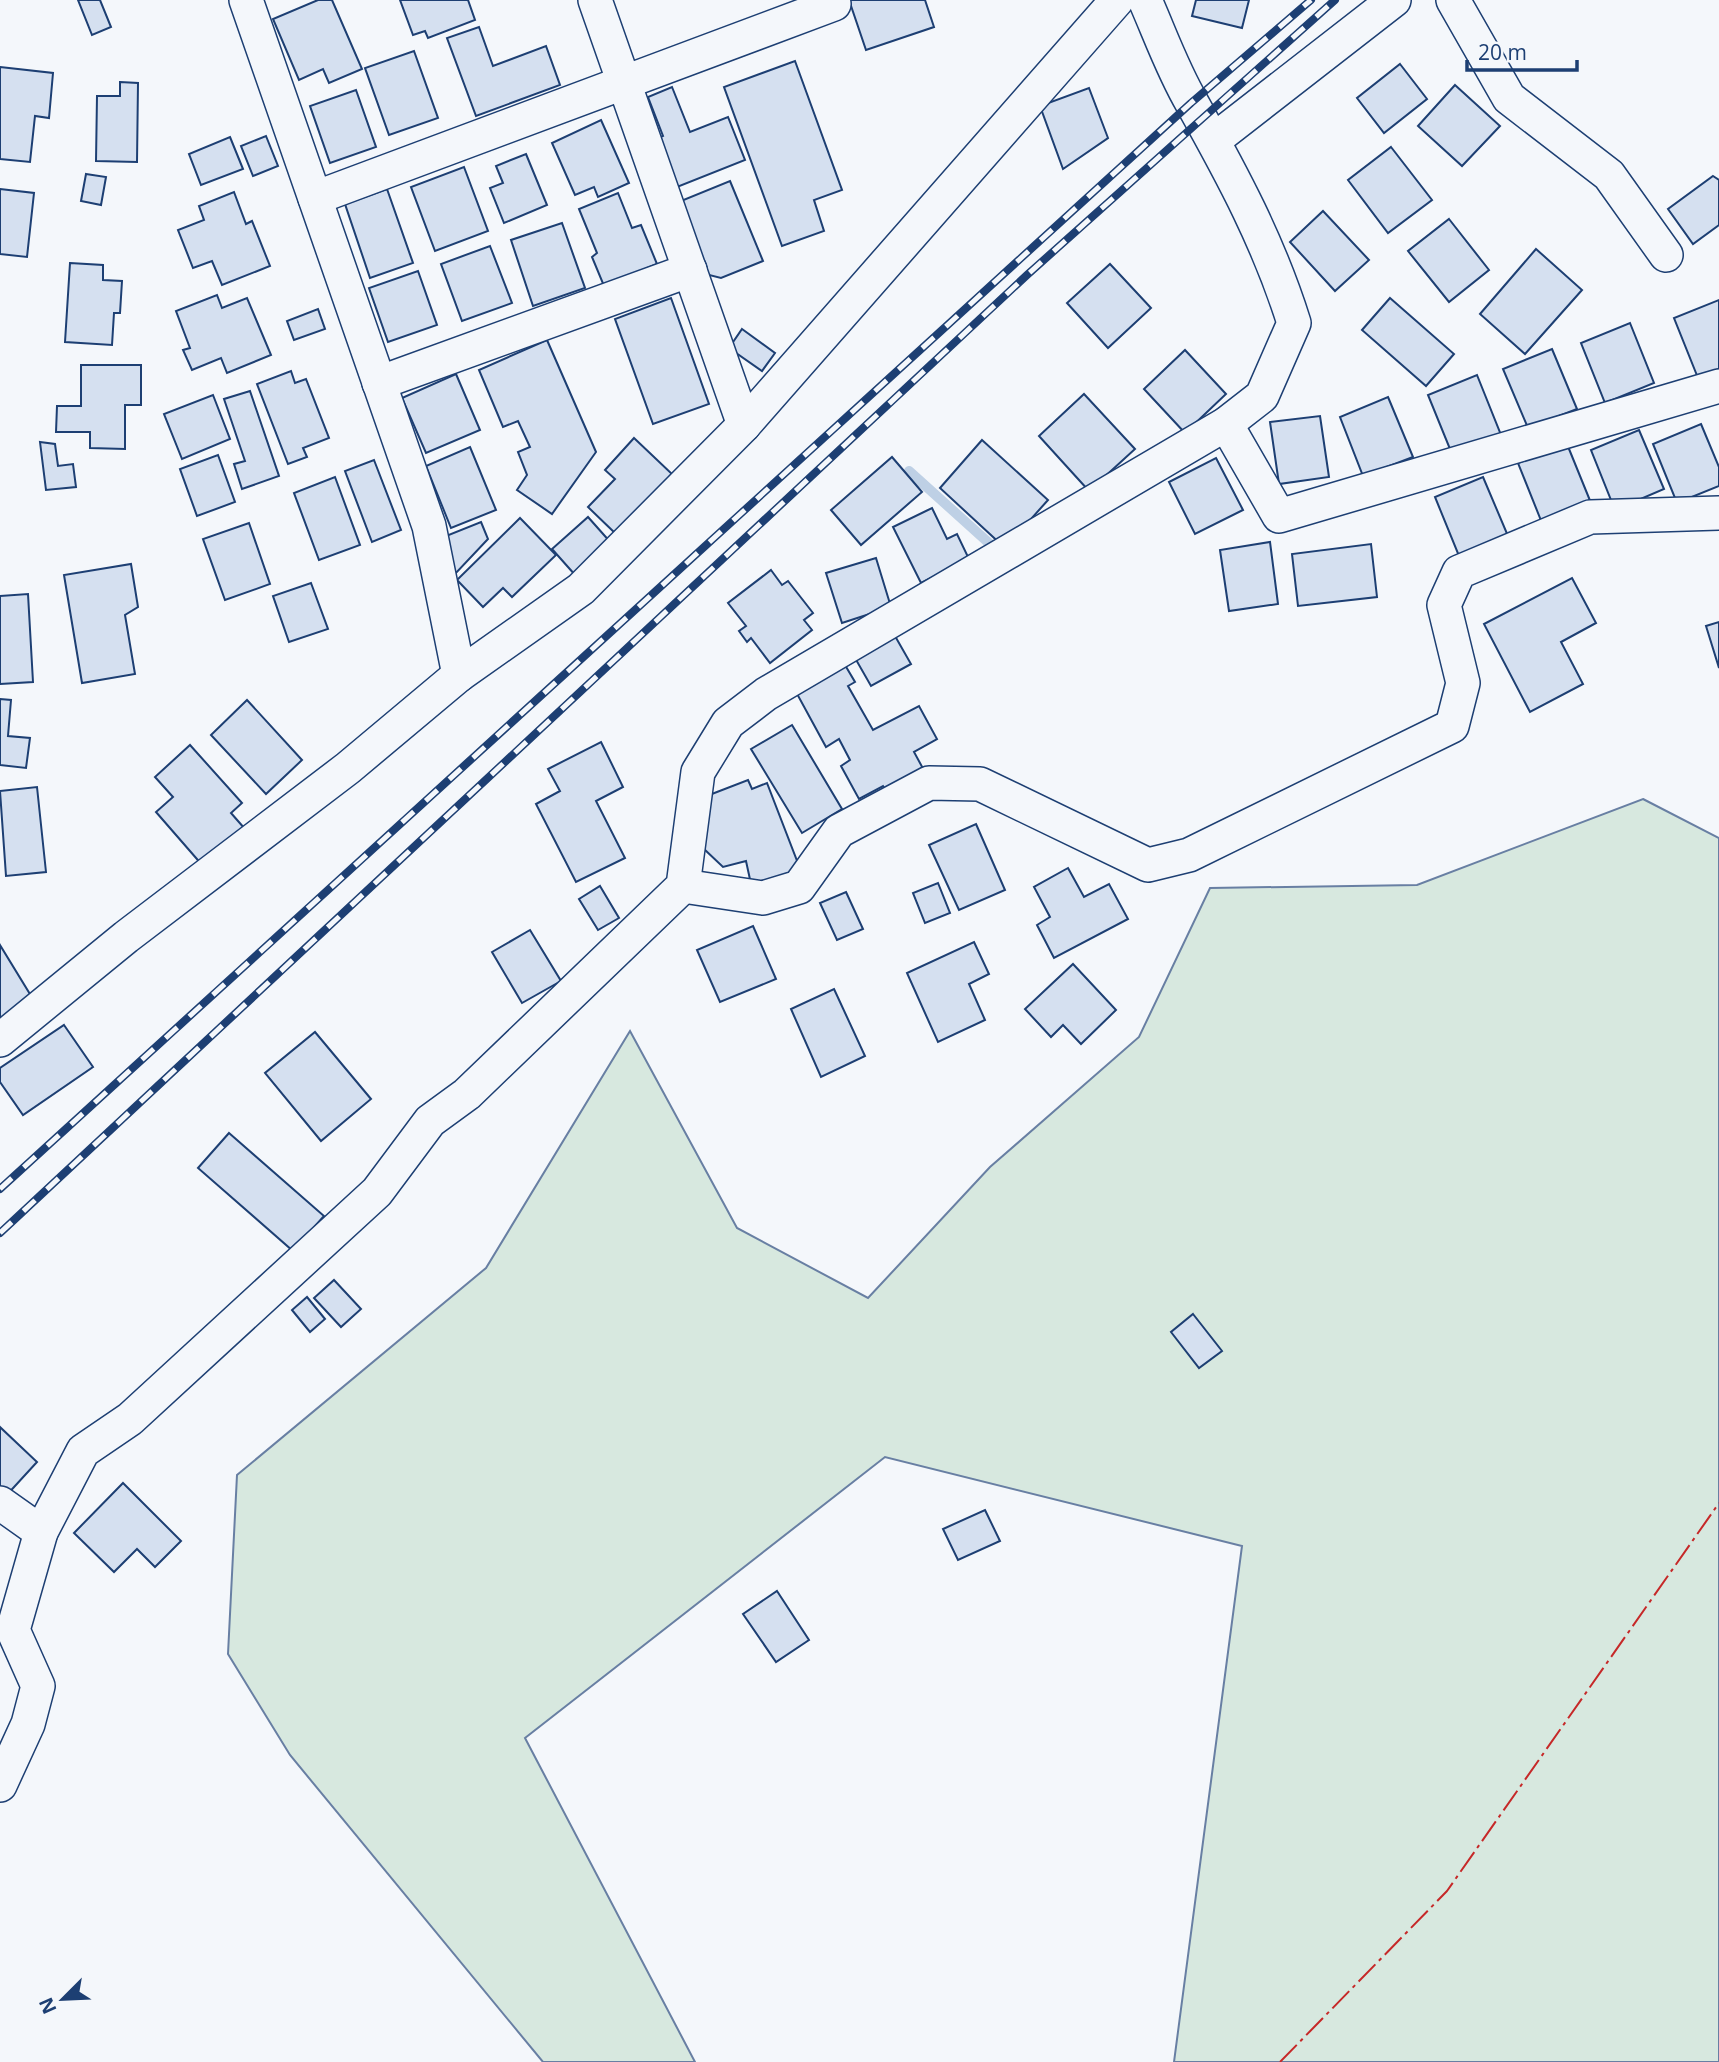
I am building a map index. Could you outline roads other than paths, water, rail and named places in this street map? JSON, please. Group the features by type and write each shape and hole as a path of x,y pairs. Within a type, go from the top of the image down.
{"street":[{"path":"246,0 429,527 459,675"},
{"path":"595,0 744,425"},
{"path":"0,1040 126,937 348,768 459,675 581,589 744,425 1116,0"},
{"path":"0,1785 28,1724 38,1686 13,1630 41,1532 83,1451 130,1419 377,1192 430,1121 467,1094 683,886 698,772 728,723 766,694 1226,424 1262,396 1294,323 1276,265 1214,140 1191,103 1145,0"},
{"path":"1214,140 1394,0"},
{"path":"1453,0 1509,98 1609,175 1666,255"},
{"path":"315,198 624,80 834,5"},
{"path":"379,383 690,270"},
{"path":"1226,424 1279,516 1719,386"},
{"path":"683,886 764,898 799,887 839,831 929,783 980,784 1148,865 1189,855 1452,726 1463,683 1444,606 1459,572 1590,517 1719,513"},
{"path":"0,1503 41,1532"}],"waterway":[{"path":"909,471 1000,553"}],"railway":[{"path":"0,1189 1191,103 1311,0"},
{"path":"0,1233 1027,275 1335,0"}]}
